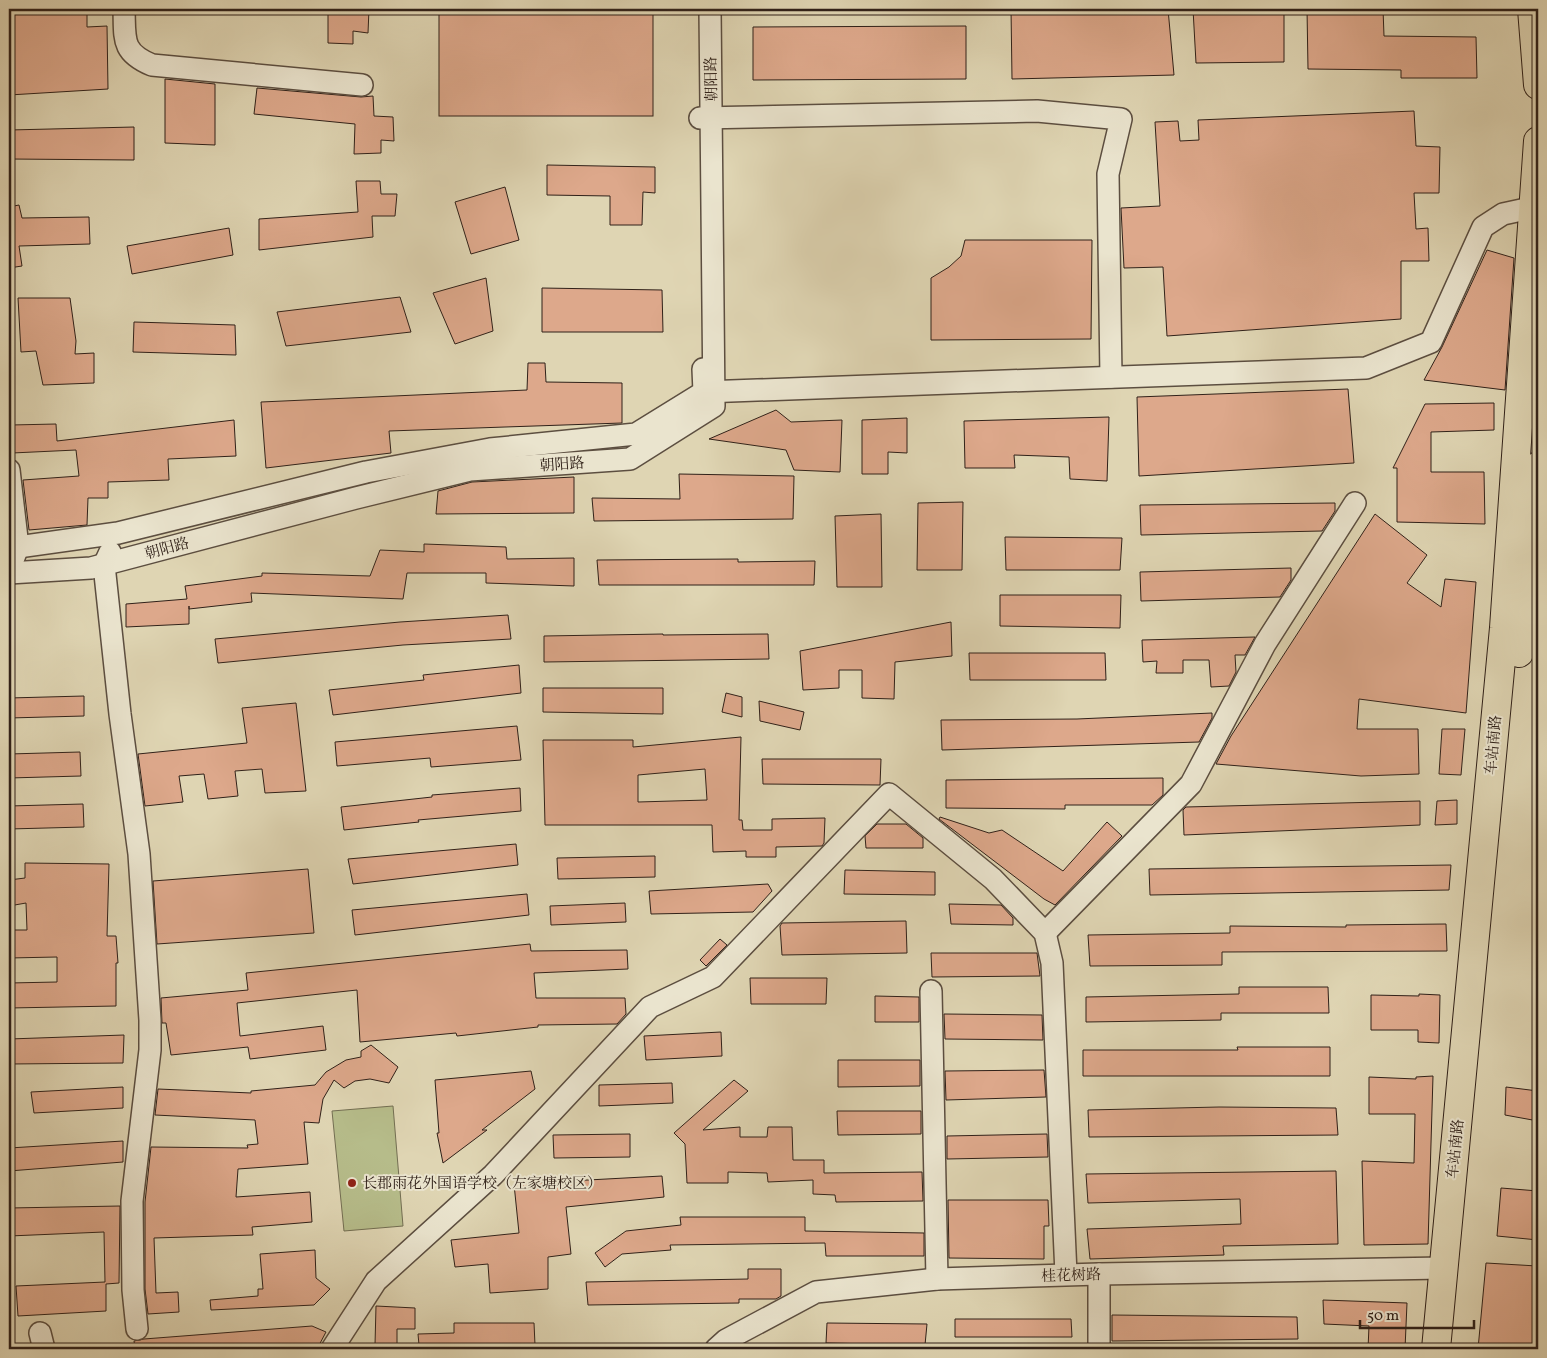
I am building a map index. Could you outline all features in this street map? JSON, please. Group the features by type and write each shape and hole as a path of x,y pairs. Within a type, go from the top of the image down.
{"main road":[{"path":"1532,9 1538,85"},
{"name":"车站南路","path":"1436,1349 1504,628 1535,207 1538,140"},
{"name":"车站南路","path":"1454,1349 1496,844 1528,586 1538,466"}],"street":[{"path":"124,9 125,41 135,58 152,65 362,85"},
{"name":"朝阳路","path":"698,9 706,118"},
{"name":"朝阳路","path":"9,573 91,568 470,470 630,459 714,406 709,392 706,118 710,9"},
{"path":"706,118 1037,111 1121,119 1108,174 1111,377"},
{"path":"709,392 1366,368 1431,342 1483,227 1503,214 1535,207"},
{"name":"朝阳路","path":"18,547 118,533 366,472 490,449 636,434 709,392"},
{"path":"9,470 18,547 9,573"},
{"path":"1045,933 1191,784 1266,644 1355,502"},
{"path":"118,533 104,565 120,714 139,854 150,1020 150,1050 132,1201 133,1290 137,1329"},
{"path":"332,1349 376,1281 493,1176 650,1007 714,977 889,794 993,879 1045,933 1052,963 1066,1274"},
{"path":"931,992 937,1279"},
{"name":"桂花树路","path":"716,1349 726,1340 816,1292 937,1279 1066,1274 1443,1268"},
{"path":"1099,1274 1099,1349"}],"green space":[{"path":"393,1106 403,1226 344,1231 332,1111"}],"building":[{"path":"9,9 87,9 87,27 107,26 108,89 9,95"},
{"path":"328,9 369,9 368,33 353,31 353,44 328,43"},
{"path":"439,9 653,9 653,116 439,116"},
{"path":"1011,9 1069,9 1069,12 1168,9 1174,75 1012,79"},
{"path":"1193,9 1284,9 1284,62 1196,63"},
{"path":"1307,9 1383,9 1384,36 1476,37 1477,78 1401,78 1401,70 1308,69"},
{"path":"966,26 966,79 753,80 753,27"},
{"path":"165,79 215,84 215,145 165,143"},
{"path":"257,88 361,97 373,96 374,116 393,117 394,141 381,140 381,153 354,154 355,124 254,114"},
{"path":"1414,111 1416,146 1440,147 1439,193 1414,193 1416,229 1428,228 1429,261 1401,261 1401,319 1167,336 1163,267 1124,268 1121,208 1160,206 1155,122 1178,121 1180,141 1199,140 1198,120"},
{"path":"134,127 134,160 9,159 9,130"},
{"path":"547,165 655,167 655,193 643,192 642,225 610,225 610,196 547,195"},
{"path":"356,181 380,181 381,194 397,194 395,216 372,216 373,237 259,250 259,219 358,212"},
{"path":"505,187 519,240 471,254 455,202"},
{"path":"19,205 22,218 89,217 90,244 19,246 22,266 9,268 9,207"},
{"path":"229,228 233,255 132,274 127,246"},
{"path":"965,240 1092,240 1091,339 931,340 931,278 949,267 961,256"},
{"path":"1487,250 1514,258 1505,390 1424,380 1442,347"},
{"path":"486,278 493,331 455,344 433,293"},
{"path":"542,288 662,290 663,332 542,332"},
{"path":"400,297 411,332 286,346 277,312"},
{"path":"18,298 70,298 76,341 75,354 94,353 94,383 43,385 36,351 21,352"},
{"path":"134,322 235,325 236,355 133,352"},
{"path":"528,363 545,363 546,382 622,383 622,423 389,431 391,453 266,468 261,402 527,390"},
{"path":"1348,389 1354,463 1139,476 1137,397"},
{"path":"1494,403 1494,430 1431,432 1431,472 1484,472 1485,524 1397,522 1397,468 1393,468 1425,404"},
{"path":"776,410 791,422 842,420 840,472 794,470 786,450 709,439"},
{"path":"1109,417 1107,481 1070,479 1069,457 1014,455 1015,468 965,468 964,421"},
{"path":"907,418 907,453 888,452 888,474 862,474 862,420"},
{"path":"234,420 236,456 168,459 169,480 108,482 108,498 88,498 87,525 29,530 23,480 79,476 76,450 12,453 11,425 56,424 57,441"},
{"path":"679,474 794,476 793,519 594,521 592,498 680,499"},
{"path":"574,477 574,513 436,514 438,491 472,482"},
{"path":"963,502 962,570 917,570 918,503"},
{"path":"1335,503 1335,511 1322,531 1141,535 1140,505"},
{"path":"881,514 882,587 837,587 835,516"},
{"path":"1375,514 1427,555 1407,583 1441,607 1445,579 1476,582 1466,713 1359,699 1357,729 1418,729 1419,774 1361,776 1216,764 1231,736"},
{"path":"1005,537 1122,538 1120,570 1006,570"},
{"path":"424,544 506,547 507,559 574,558 574,586 486,583 486,573 407,573 403,599 251,593 252,602 189,609 189,624 126,627 126,604 187,599 185,586 262,576 262,573 370,576 380,550 424,552"},
{"path":"738,559 738,562 815,561 814,585 599,585 597,560"},
{"path":"1291,568 1291,580 1280,597 1141,601 1140,572"},
{"path":"1000,595 1121,595 1120,628 1000,626"},
{"path":"508,615 511,639 403,645 218,663 215,639 400,622"},
{"path":"951,622 952,656 895,662 894,699 862,698 862,670 839,670 839,688 803,690 800,651"},
{"path":"768,634 769,659 544,662 544,636"},
{"path":"1255,637 1245,655 1235,655 1236,672 1229,686 1211,687 1209,660 1183,660 1183,673 1156,673 1157,661 1143,662 1142,640"},
{"path":"969,653 1105,653 1106,680 970,680"},
{"path":"519,665 521,693 333,715 329,690 424,680 423,675"},
{"path":"543,688 663,688 663,714 543,712"},
{"path":"726,693 742,697 742,717 722,712"},
{"path":"84,696 84,716 9,718 9,698"},
{"path":"759,701 804,712 800,730 760,721"},
{"path":"296,703 306,791 265,793 262,769 235,771 238,796 208,799 204,774 179,776 183,802 145,806 138,754 247,743 242,708"},
{"path":"1212,713 1212,718 1199,742 942,750 941,720 1077,719"},
{"path":"517,726 521,760 431,767 430,758 337,766 335,742"},
{"path":"1442,729 1465,729 1461,775 1439,774"},
{"path":"741,737 739,820 742,820 743,830 772,830 772,819 825,818 824,843 822,846 776,847 776,857 746,857 746,851 713,852 712,825 545,825 543,740 633,740 633,747","holes":["705,769 707,800 638,802 638,775"]},
{"path":"80,752 81,776 9,778 9,754"},
{"path":"762,759 881,759 880,785 763,784"},
{"path":"1163,778 1163,795 1152,805 1065,805 1065,809 946,808 946,780"},
{"path":"520,788 521,811 418,820 419,822 344,830 341,807 432,797 432,795"},
{"path":"1457,800 1457,824 1435,825 1437,801"},
{"path":"1420,801 1420,825 1184,835 1183,810 1186,807"},
{"path":"83,804 84,827 9,829 9,806"},
{"path":"940,817 989,833 1002,830 1063,871 1107,822 1122,836 1055,905 1044,899 939,819"},
{"path":"877,824 906,824 923,838 923,848 866,848 865,836"},
{"path":"516,844 518,865 353,884 348,859"},
{"path":"655,856 655,877 558,879 557,858"},
{"path":"25,863 109,864 107,936 116,936 118,963 116,963 116,1006 9,1008 9,983 57,982 57,957 9,958 9,930 27,930 26,903 9,906 9,880 25,878"},
{"path":"1451,865 1449,890 1150,895 1149,869"},
{"path":"308,869 314,933 157,944 153,881"},
{"path":"845,870 935,872 935,895 844,894"},
{"path":"768,884 772,891 753,912 651,914 649,891"},
{"path":"527,894 529,915 355,935 352,910"},
{"path":"625,903 626,922 551,925 550,906"},
{"path":"949,904 1001,905 1013,918 1013,925 951,924"},
{"path":"906,921 907,953 782,955 780,926 782,923"},
{"path":"1446,924 1447,951 1222,952 1222,965 1090,966 1088,935 1230,933 1230,926 1346,927 1346,925"},
{"path":"720,939 727,945 706,966 700,960"},
{"path":"530,944 531,951 627,950 628,969 534,973 536,998 625,998 626,1014 617,1024 538,1025 538,1027 457,1036 456,1033 360,1042 357,990 237,1003 240,1036 323,1026 326,1050 250,1059 248,1047 171,1055 166,1023 162,1023 161,998 248,990 246,973"},
{"path":"931,953 1037,953 1040,976 932,977"},
{"path":"750,978 827,978 826,1004 751,1004"},
{"path":"1239,987 1328,987 1329,1013 1221,1013 1221,1020 1086,1022 1086,997 1239,994"},
{"path":"1419,994 1440,995 1439,1043 1418,1042 1418,1030 1371,1030 1371,995 1419,996"},
{"path":"875,996 919,997 919,1022 875,1022"},
{"path":"944,1014 1042,1015 1043,1040 945,1039"},
{"path":"721,1032 722,1056 646,1060 644,1036"},
{"path":"124,1035 123,1063 9,1064 9,1039"},
{"path":"371,1045 398,1067 389,1083 370,1079 355,1081 344,1088 334,1080 323,1099 319,1123 304,1122 308,1164 238,1169 236,1197 310,1192 312,1222 252,1227 253,1235 154,1238 156,1293 178,1292 179,1312 148,1314 145,1289 145,1202 151,1147 248,1148 247,1145 258,1144 255,1120 155,1115 158,1089 251,1093 251,1091 315,1085 326,1072 346,1060 361,1057 361,1051"},
{"path":"1237,1047 1330,1047 1330,1076 1083,1076 1083,1050 1238,1050"},
{"path":"838,1060 920,1060 920,1086 838,1087"},
{"path":"1044,1070 1046,1097 946,1100 945,1071"},
{"path":"531,1071 535,1089 482,1130 487,1130 443,1163 437,1133 439,1133 435,1080"},
{"path":"1433,1076 1428,1244 1364,1245 1362,1161 1414,1163 1415,1114 1369,1114 1369,1077 1416,1079 1416,1077"},
{"path":"734,1080 748,1091 703,1130 740,1127 740,1137 767,1137 768,1127 792,1127 793,1160 824,1160 824,1173 922,1172 923,1201 836,1202 835,1195 813,1194 813,1180 768,1182 767,1173 728,1172 728,1183 687,1183 685,1144 674,1133"},
{"path":"672,1083 673,1103 599,1106 599,1085"},
{"path":"123,1087 123,1108 34,1113 31,1092"},
{"path":"1506,1087 1538,1091 1538,1121 1505,1115"},
{"path":"1219,1107 1336,1108 1338,1135 1089,1137 1088,1110"},
{"path":"837,1111 921,1111 921,1134 838,1135"},
{"path":"630,1134 630,1157 554,1158 553,1135"},
{"path":"1047,1134 1048,1157 947,1159 947,1136"},
{"path":"123,1141 123,1162 9,1171 9,1148"},
{"path":"1336,1171 1338,1244 1223,1246 1224,1255 1090,1259 1087,1229 1241,1224 1240,1199 1088,1203 1086,1174"},
{"path":"662,1176 664,1197 566,1207 571,1254 548,1257 548,1289 490,1293 488,1264 455,1267 451,1240 519,1233 514,1184"},
{"path":"1501,1188 1538,1191 1538,1240 1497,1236"},
{"path":"948,1200 1048,1200 1049,1226 1044,1226 1044,1259 949,1258"},
{"path":"120,1206 119,1283 106,1284 106,1311 18,1316 16,1286 105,1282 104,1232 9,1236 9,1208"},
{"path":"680,1217 805,1217 805,1231 924,1233 924,1256 826,1256 825,1243 670,1245 671,1250 622,1254 605,1267 595,1253 626,1231 681,1225"},
{"path":"315,1250 316,1278 330,1289 314,1305 211,1310 210,1300 258,1296 258,1289 263,1289 260,1254"},
{"path":"1486,1263 1537,1266 1533,1313 1538,1313 1538,1349 1478,1349"},
{"path":"748,1269 781,1269 781,1296 776,1299 739,1299 739,1303 588,1305 586,1282 748,1279"},
{"path":"1323,1300 1407,1303 1405,1349 1368,1349 1369,1326 1324,1324"},
{"path":"376,1306 415,1308 415,1329 397,1329 397,1345 375,1345"},
{"path":"1112,1315 1297,1317 1298,1339 1112,1341"},
{"path":"955,1319 1071,1319 1072,1337 955,1337"},
{"path":"454,1323 534,1323 535,1345 453,1345 453,1349 426,1349 425,1345 419,1345 418,1334 454,1333"},
{"path":"827,1323 927,1324 925,1345 826,1343"},
{"path":"312,1326 326,1332 317,1349 135,1349 134,1341 144,1339"}],"place":[{"name":"长郡雨花外国语学校（左家塘校区）","path":"352,1183"}]}
